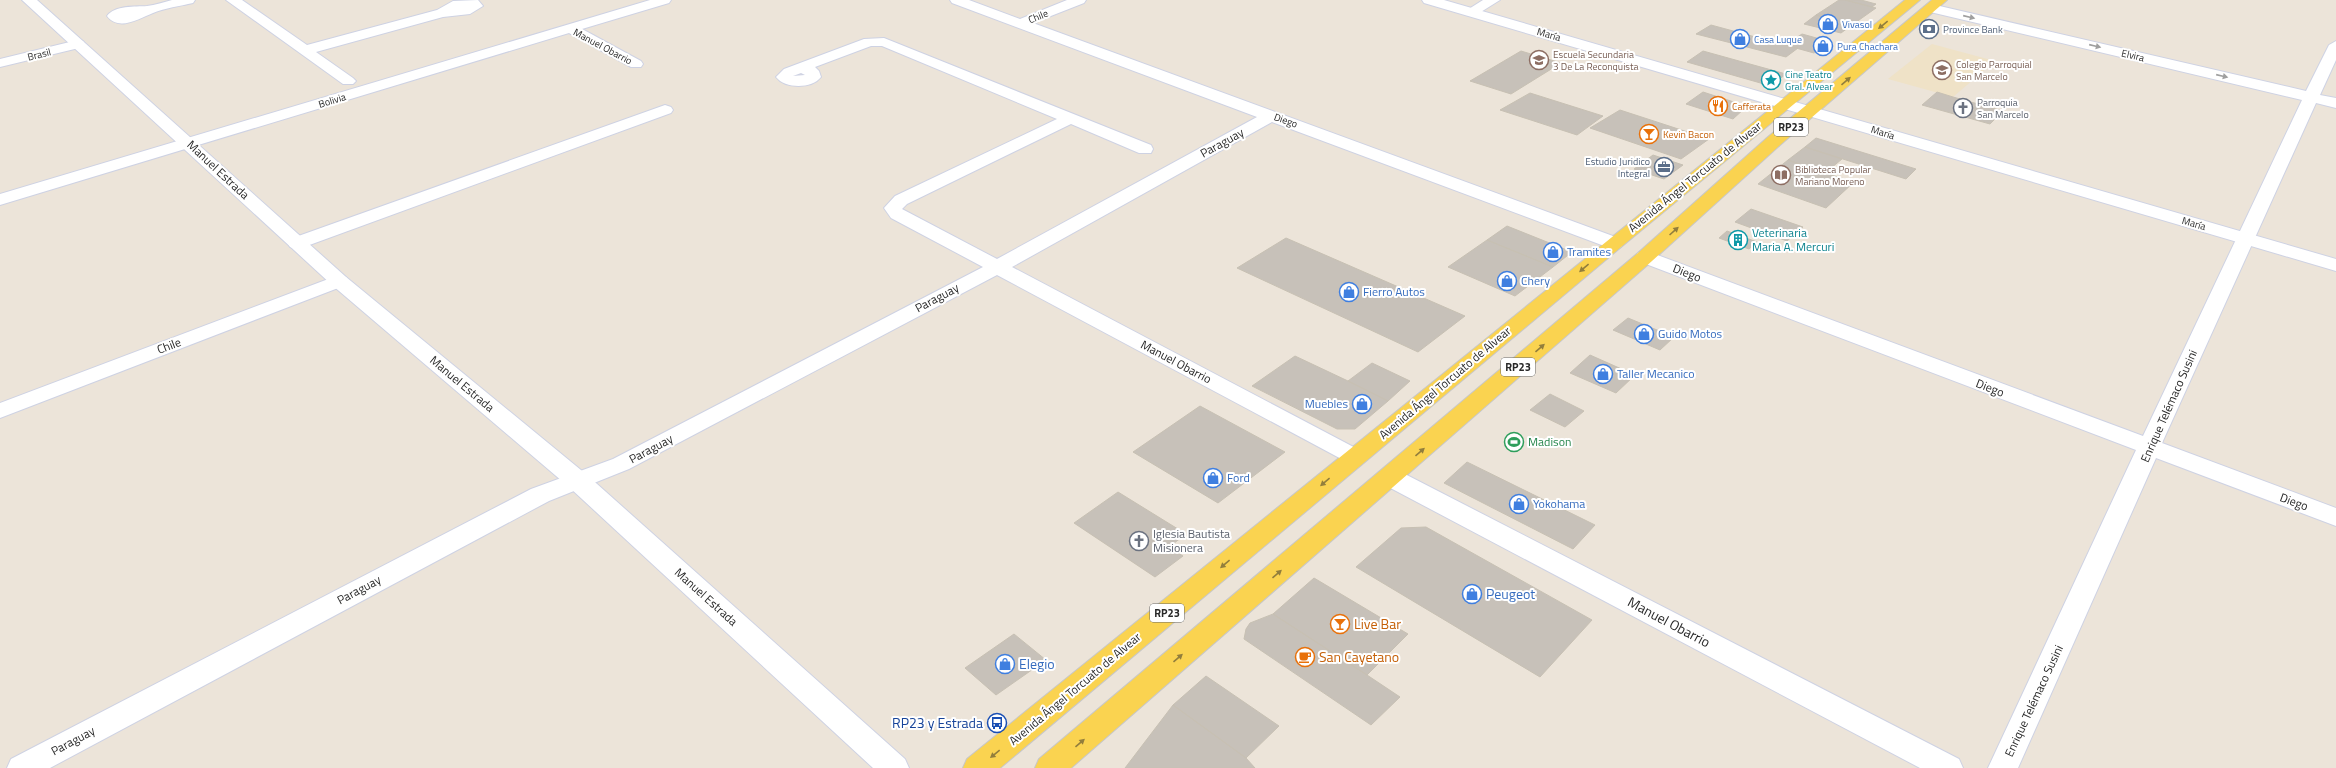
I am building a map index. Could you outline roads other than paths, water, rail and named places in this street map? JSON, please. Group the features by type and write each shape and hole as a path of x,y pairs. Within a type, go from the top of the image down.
{"main road":[{"name":"Avenida Ángel Torcuato de Alvear","path":"978,768 1908,1"},
{"name":"Avenida Ángel Torcuato de Alvear","path":"1050,768 1645,258 1774,141 1935,4"}],"street":[{"name":"Manuel Estrada","path":"29,0 189,143 339,282 578,481 894,768"},
{"path":"148,10 188,0"},
{"path":"233,0 348,81"},
{"name":"Bolivia","path":"0,200 664,0"},
{"name":"Diego","path":"957,0 1019,24 1272,115 1614,243"},
{"name":"Chile","path":"1019,24 1078,0"},
{"name":"María","path":"1429,0 2336,265"},
{"path":"1471,12 1494,0"},
{"name":"Elvira","path":"1935,4 2336,102"},
{"path":"305,50 442,13"},
{"name":"Manuel Obarrio","path":"570,28 636,64"},
{"path":"801,68 869,42 884,42 1145,149"},
{"name":"Brasil","path":"0,63 78,44"},
{"name":"Enrique Telémaco Susini","path":"2003,768 2150,448 2244,238 2336,45"},
{"path":"297,243 665,110"},
{"name":"Paraguay","path":"22,768 540,494 621,464 998,267 1272,115"},
{"name":"Manuel Obarrio","path":"1071,118 901,200 893,208 897,214 1355,457"},
{"name":"Diego","path":"1645,258 2336,518"},
{"name":"Chile","path":"0,411 339,282"},
{"name":"Manuel Obarrio","path":"1390,477 1948,768"}],"place":[{"name":"Vivasol","path":"1828,24"},
{"name":"Province Bank","path":"1929,29"},
{"name":"Casa Luque","path":"1740,39"},
{"name":"Pura Chachara","path":"1823,46"},
{"name":"Escuela Secundaria 3 De La Reconquista","path":"1539,60"},
{"name":"Colegio Parroquial San Marcelo","path":"1942,70"},
{"name":"Cine Teatro Gral. Alvear","path":"1771,80"},
{"name":"Cafferata","path":"1718,106"},
{"name":"Parroquia San Marcelo","path":"1963,108"},
{"name":"Kevin Bacon","path":"1649,134"},
{"name":"Estudio Juridico Integral","path":"1664,167"},
{"name":"Biblioteca Popular Mariano Moreno","path":"1781,175"},
{"name":"Veterinaria Maria A. Mercuri","path":"1738,240"},
{"name":"Tramites","path":"1553,252"},
{"name":"Chery","path":"1507,281"},
{"name":"Fierro Autos","path":"1349,292"},
{"name":"Guido Motos","path":"1644,334"},
{"name":"Taller Mecanico","path":"1603,374"},
{"name":"Muebles","path":"1362,404"},
{"name":"Madison","path":"1514,442"},
{"name":"Ford","path":"1213,478"},
{"name":"Yokohama","path":"1519,504"},
{"name":"Iglesia Bautista Misionera","path":"1139,541"},
{"name":"Peugeot","path":"1472,594"},
{"name":"Live Bar","path":"1340,624"},
{"name":"San Cayetano","path":"1305,657"},
{"name":"Elegio","path":"1005,664"},
{"name":"RP23 y Estrada","path":"997,723"}]}
